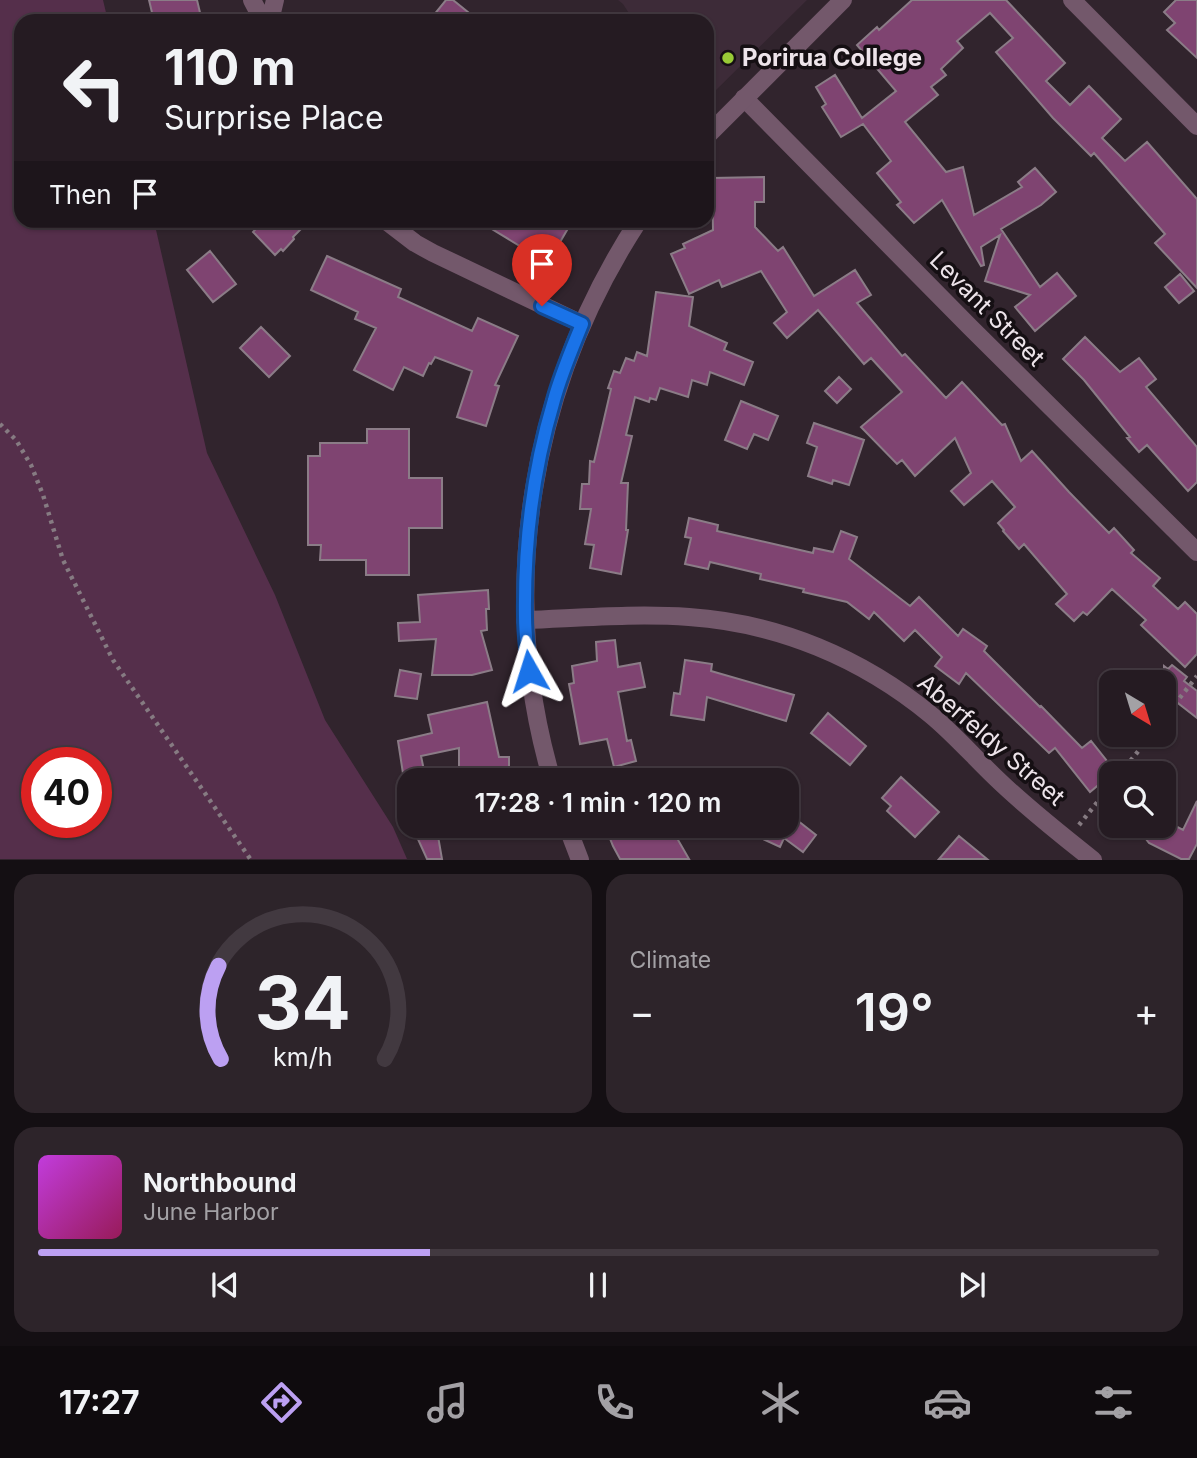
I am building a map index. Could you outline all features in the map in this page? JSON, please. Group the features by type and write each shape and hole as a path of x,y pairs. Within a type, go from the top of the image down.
{"street":[{"path":"714,129 843,0"},
{"path":"1072,0 1197,126"},
{"name":"Levant Street","path":"744,98 1197,552"},
{"path":"395,228 433,253 582,324"},
{"path":"549,768 537,720 524,620 528,535 534,488 554,400 582,324 614,260 634,228"},
{"name":"Aberfeldy Street","path":"524,620 689,617 765,628 823,649 871,673 932,716 998,780 1093,859"},
{"path":"572,838 580,859"}],"path":[{"path":"0,424 16,440 32,465 63,560 113,660 251,859"},
{"path":"1176,703 1197,676"},
{"path":"1130,761 1141,747"},
{"path":"1068,840 1099,800"}],"shaded area":[{"path":"0,0 103,0 106,14 14,14 14,228 156,228 207,453 275,595 325,720 398,838 407,859 0,859"},
{"name":"Porirua College","path":"618,0 807,0 714,92 714,14 629,14"}],"building":[{"path":"149,0 197,0 200,14 152,14"},
{"path":"446,0 453,0 470,14 435,14"},
{"path":"912,0 1006,0 1065,63 1046,81 1070,105 1089,86 1121,119 1102,138 1125,161 1147,142 1197,199 1197,288 1155,243 1165,234 1094,153 1091,156 1053,118 996,52 1013,38 990,13 957,41 963,48 941,69 946,75 931,87 938,95 905,122 946,172 963,167 974,215 1022,187 1018,182 1035,168 1056,192 1041,205 1001,229 1040,287 1057,273 1076,296 1035,331 1015,307 1030,295 985,281 1000,235 981,247 984,265 981,266 942,200 914,223 897,205 901,202 877,173 891,161 863,124 841,137 822,107 826,104 816,87 835,75 862,118 896,91 857,45 877,27 879,30"},
{"path":"1176,0 1197,0 1197,58 1167,30 1175,23 1164,12"},
{"path":"764,177 764,202 755,202 755,227 778,251 783,247 814,296 855,270 871,295 857,303 902,356 905,354 946,398 962,382 1002,425 1005,424 1021,461 1032,451 1109,533 1114,528 1134,550 1131,553 1160,578 1153,586 1178,609 1185,602 1197,614 1197,654 1185,667 1141,625 1146,620 1112,589 1087,615 1083,612 1074,621 1056,604 1067,594 1024,544 1019,549 1003,531 998,523 1015,507 992,481 964,505 951,491 971,473 955,438 915,476 902,460 897,464 861,427 902,392 871,358 864,364 818,310 787,338 774,323 787,312 761,271 722,287 719,280 689,294 671,254 685,248 683,244 713,230 714,178"},
{"path":"257,228 302,228 283,251 281,249 275,255 253,232"},
{"path":"490,228 567,230 552,256 537,247 533,254"},
{"path":"210,251 236,284 213,302 187,270"},
{"path":"327,256 401,289 398,297 472,331 478,318 518,336 495,385 499,386 486,426 457,417 472,371 435,357 423,376 404,367 393,390 354,370 376,328 355,319 358,312 311,290"},
{"path":"1180,274 1194,291 1179,303 1165,287"},
{"path":"656,292 693,297 689,326 727,343 724,350 753,362 744,385 710,372 707,385 692,380 688,397 660,388 656,400 650,398 649,402 635,397 626,435 632,436 621,483 628,483 628,530 621,574 590,568 594,545 585,544 591,509 580,509 582,484 589,484 590,461 594,462 611,389 608,388 614,371 620,373 626,358 634,361 637,352 647,356"},
{"path":"261,327 290,356 269,377 240,348"},
{"path":"1085,337 1120,372 1139,358 1156,379 1146,387 1197,447 1197,482 1188,491 1147,445 1139,452 1084,380 1063,359"},
{"path":"839,377 851,389 837,403 825,391"},
{"path":"741,401 778,416 768,440 754,434 747,449 725,440"},
{"path":"814,423 864,440 849,485 833,480 832,484 808,476 817,447 807,443"},
{"path":"367,429 409,429 409,478 442,478 442,528 409,528 409,575 366,575 366,560 320,560 321,545 308,545 308,456 320,456 320,443 367,443"},
{"path":"689,518 718,525 717,531 813,553 814,548 833,552 841,531 857,537 849,559 910,606 919,597 958,636 963,629 987,646 984,651 1082,748 1091,741 1107,761 1099,761 1099,784 1090,792 1055,748 1049,753 966,673 959,684 935,666 942,657 915,630 904,641 874,612 869,619 847,602 760,579 761,574 710,562 708,569 685,564 691,538 685,537"},
{"path":"488,590 487,630 481,631 492,670 472,675 432,675 436,639 399,641 398,623 420,622 418,595"},
{"path":"615,640 618,667 640,663 645,687 618,692 627,741 631,740 636,761 614,767 607,739 580,744 569,684 574,683 572,666 597,661 596,642"},
{"path":"685,660 712,664 711,671 794,695 786,721 707,697 704,720 671,715 674,693 680,694"},
{"path":"1172,665 1187,677 1184,681 1197,691 1197,718 1176,702 1176,670 1164,670 1164,666 1168,669"},
{"path":"400,670 421,674 417,699 395,696"},
{"path":"487,702 499,757 509,757 509,768 459,768 459,748 421,756 424,768 402,768 398,741 432,733 428,715"},
{"path":"828,713 866,746 850,765 811,733"},
{"path":"901,777 939,812 915,837 887,811 891,806 882,798"},
{"path":"1197,801 1197,844 1189,859 1181,859 1149,843 1145,838 1176,838 1176,826 1183,830"},
{"path":"799,822 816,835 803,852 784,838 799,838"},
{"path":"959,836 987,859 939,859"},
{"path":"417,838 438,838 442,859 427,859"},
{"path":"610,838 677,838 689,859 620,859"},
{"path":"764,838 784,838 780,847"}],"place":[{"name":"Porirua College","path":"728,58"}],"route":[{"path":"529,671 524,620 525,582 534,488 554,400 582,324 542,306"}]}
